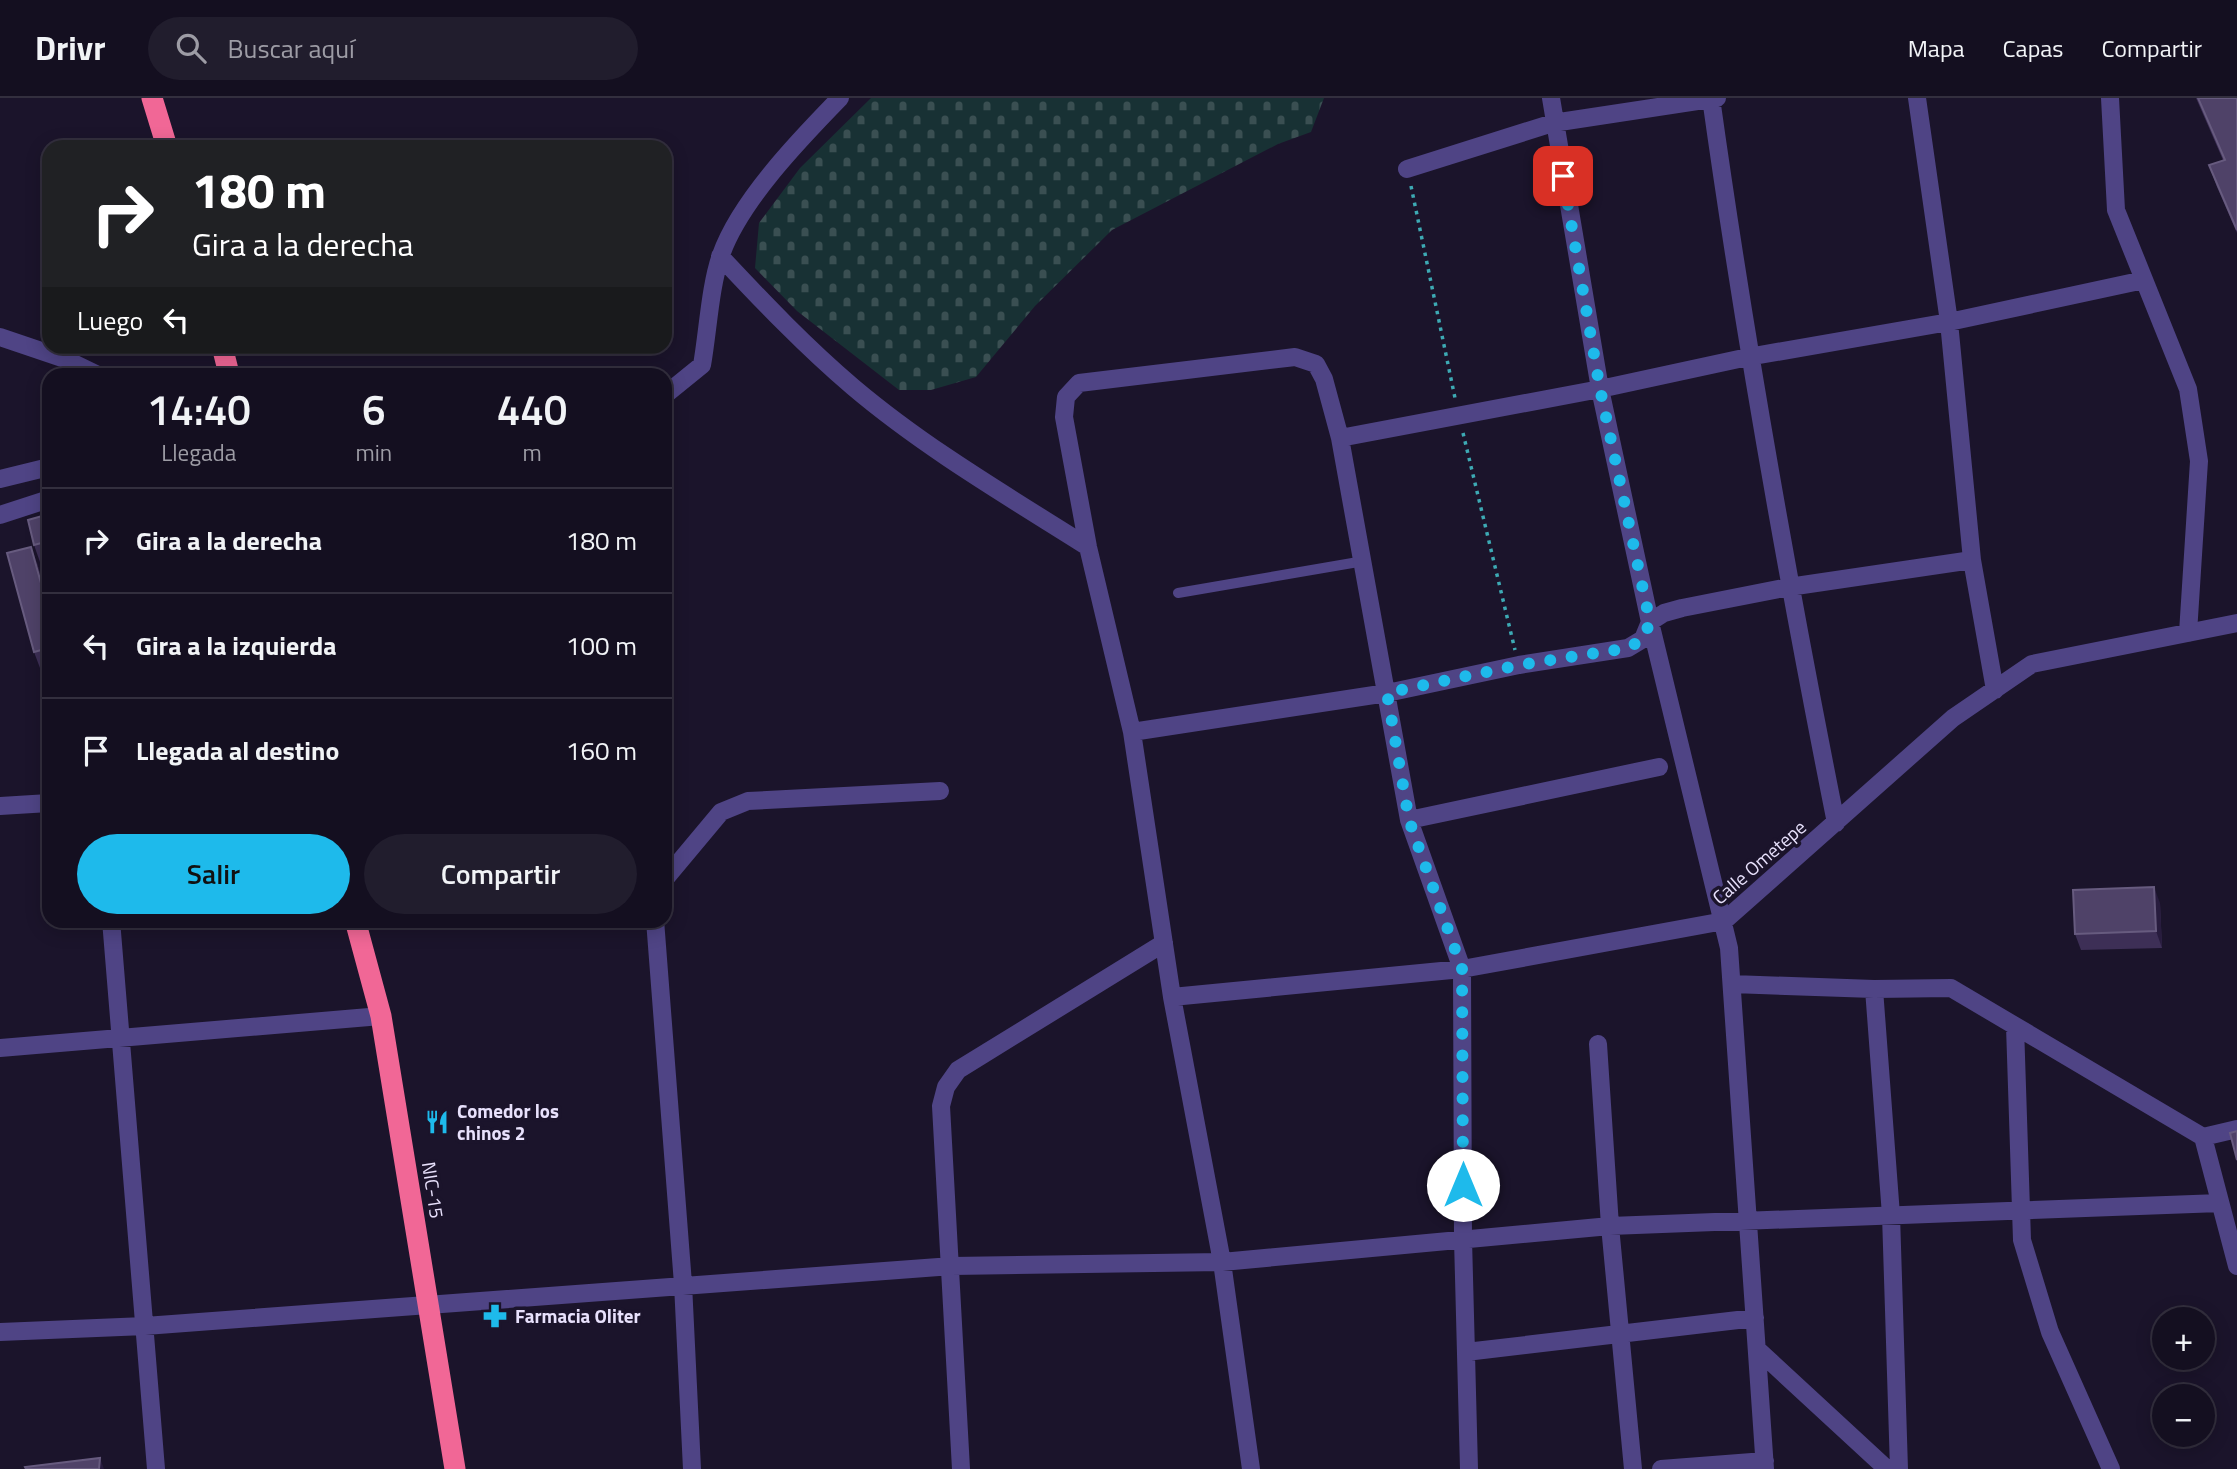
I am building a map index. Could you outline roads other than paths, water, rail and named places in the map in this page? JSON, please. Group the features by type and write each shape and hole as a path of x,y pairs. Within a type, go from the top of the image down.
{"highway":[{"path":"152,98 165,140"},
{"name":"NIC-15","path":"357,928 381,1017 455,1469"}],"street":[{"path":"672,389 702,365 720,256 738,218 805,135 840,98"},
{"path":"1551,98 1553,123 1600,389 1650,622 1724,921 1732,984 1765,1465 1661,1469"},
{"path":"1711,98 1748,357 1789,587 1836,823"},
{"path":"1407,169 1553,123 1717,98"},
{"path":"1917,98 1949,322 1972,561 1995,690"},
{"path":"2110,98 2116,210 2189,389 2199,461 2188,633"},
{"path":"720,256 780,321 855,389 955,461 1087,547"},
{"path":"1340,438 1600,389 1748,357 1949,322 2144,279"},
{"path":"0,337 42,351"},
{"path":"50,354 84,368"},
{"path":"1251,1469 1222,1262 1172,996 1132,732 1087,547 1064,417 1066,397 1079,383 1295,357 1316,364 1324,379 1340,438 1364,561 1409,820 1462,969 1463,1239 1469,1469"},
{"path":"0,479 42,469"},
{"path":"0,514 42,501"},
{"path":"1132,732 1387,693 1519,665 1628,648 1643,639 1650,622 1664,613 1682,608 1789,587 1972,561"},
{"name":"Calle Ometepe","path":"1172,996 1462,969 1724,921 1953,718 2032,664 2237,623"},
{"path":"1409,820 1659,767"},
{"path":"672,871 721,812 748,801 940,791"},
{"path":"0,806 42,803"},
{"path":"112,928 156,1469"},
{"path":"656,928 683,1284 692,1469"},
{"path":"961,1469 942,1106 946,1087 958,1070 1164,943"},
{"path":"1732,984 1874,989 1951,988 2203,1137 2237,1129"},
{"path":"1874,989 1891,1215 1899,1469"},
{"path":"0,1048 381,1017"},
{"path":"2015,1026 2022,1241 2050,1332 2111,1469"},
{"path":"1598,1044 1610,1226 1633,1469"},
{"path":"2203,1137 2237,1266"},
{"path":"0,1332 145,1326 952,1266 1222,1262 1610,1226 2220,1203"},
{"path":"1466,1352 1755,1318"},
{"path":"1757,1349 1887,1469"}],"lane":[{"path":"1178,593 1364,561"}],"place":[{"name":"Comedor los chinos 2","path":"437,1122"},
{"name":"Farmacia Oliter","path":"495,1316"}]}
